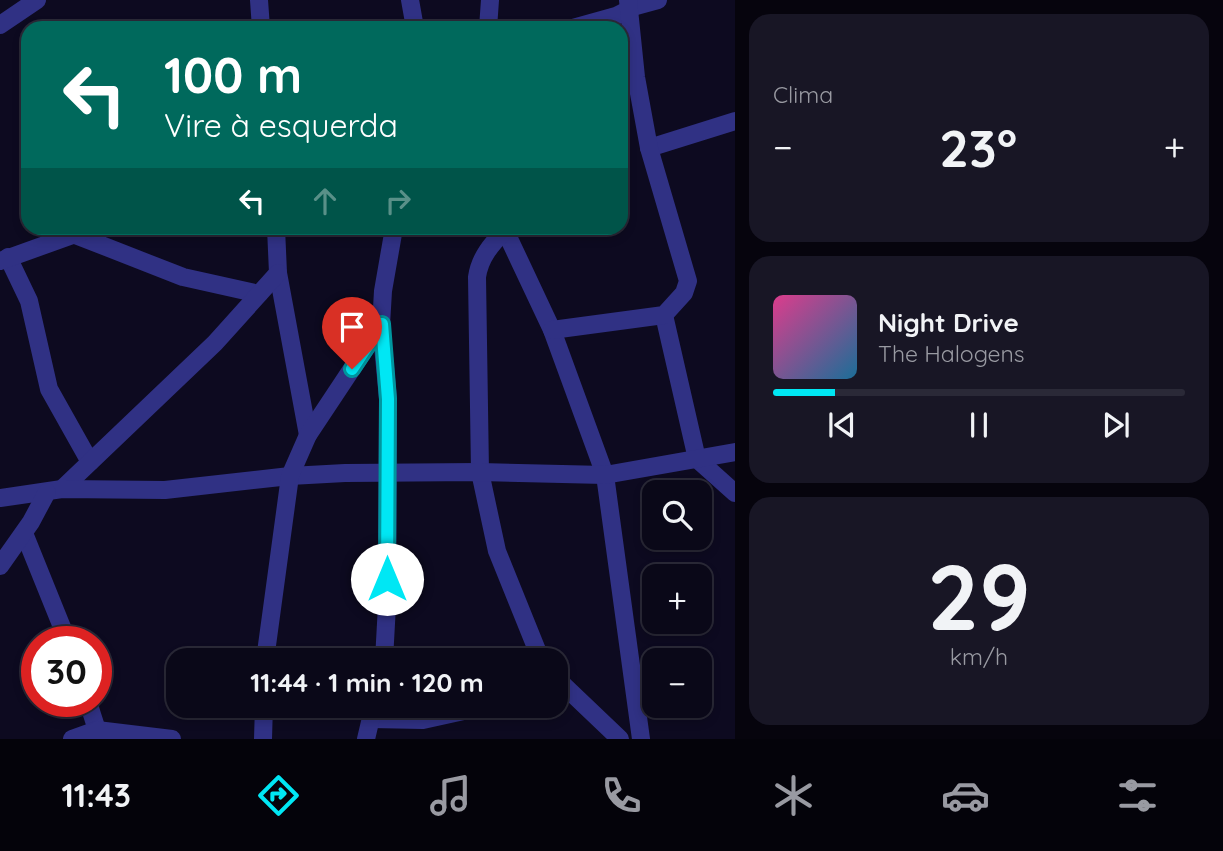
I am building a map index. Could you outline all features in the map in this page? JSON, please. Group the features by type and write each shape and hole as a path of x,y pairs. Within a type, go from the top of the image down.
{"street":[{"path":"0,25 37,0"},
{"path":"259,0 260,21"},
{"path":"410,0 414,21"},
{"path":"488,21 490,0"},
{"path":"590,21 628,5 658,0"},
{"path":"552,330 664,315 684,293 688,281 649,148 628,5"},
{"path":"649,148 735,121"},
{"path":"70,235 4,259 29,301 49,389 90,462"},
{"path":"76,235 183,276 260,294"},
{"path":"276,235 278,273 308,435"},
{"path":"385,648 388,399 382,324 383,291 393,235"},
{"path":"499,235 479,263 477,277 480,472 497,551 536,648"},
{"path":"507,235 552,330 605,475 641,739"},
{"path":"0,566 55,491 90,462 215,343 278,273"},
{"path":"664,315 697,459 735,493"},
{"path":"267,648 290,476 308,435 382,324"},
{"path":"0,498 55,491 165,490 290,476 480,472 605,475 735,452"},
{"path":"24,533 62,626"},
{"path":"568,689 620,739"},
{"path":"93,717 97,730"},
{"path":"263,739 264,718"},
{"path":"366,739 371,718"},
{"path":"410,718 432,718"},
{"path":"72,739 97,730 172,739"}],"route":[{"path":"352,369 382,324 388,399 387,579"}]}
